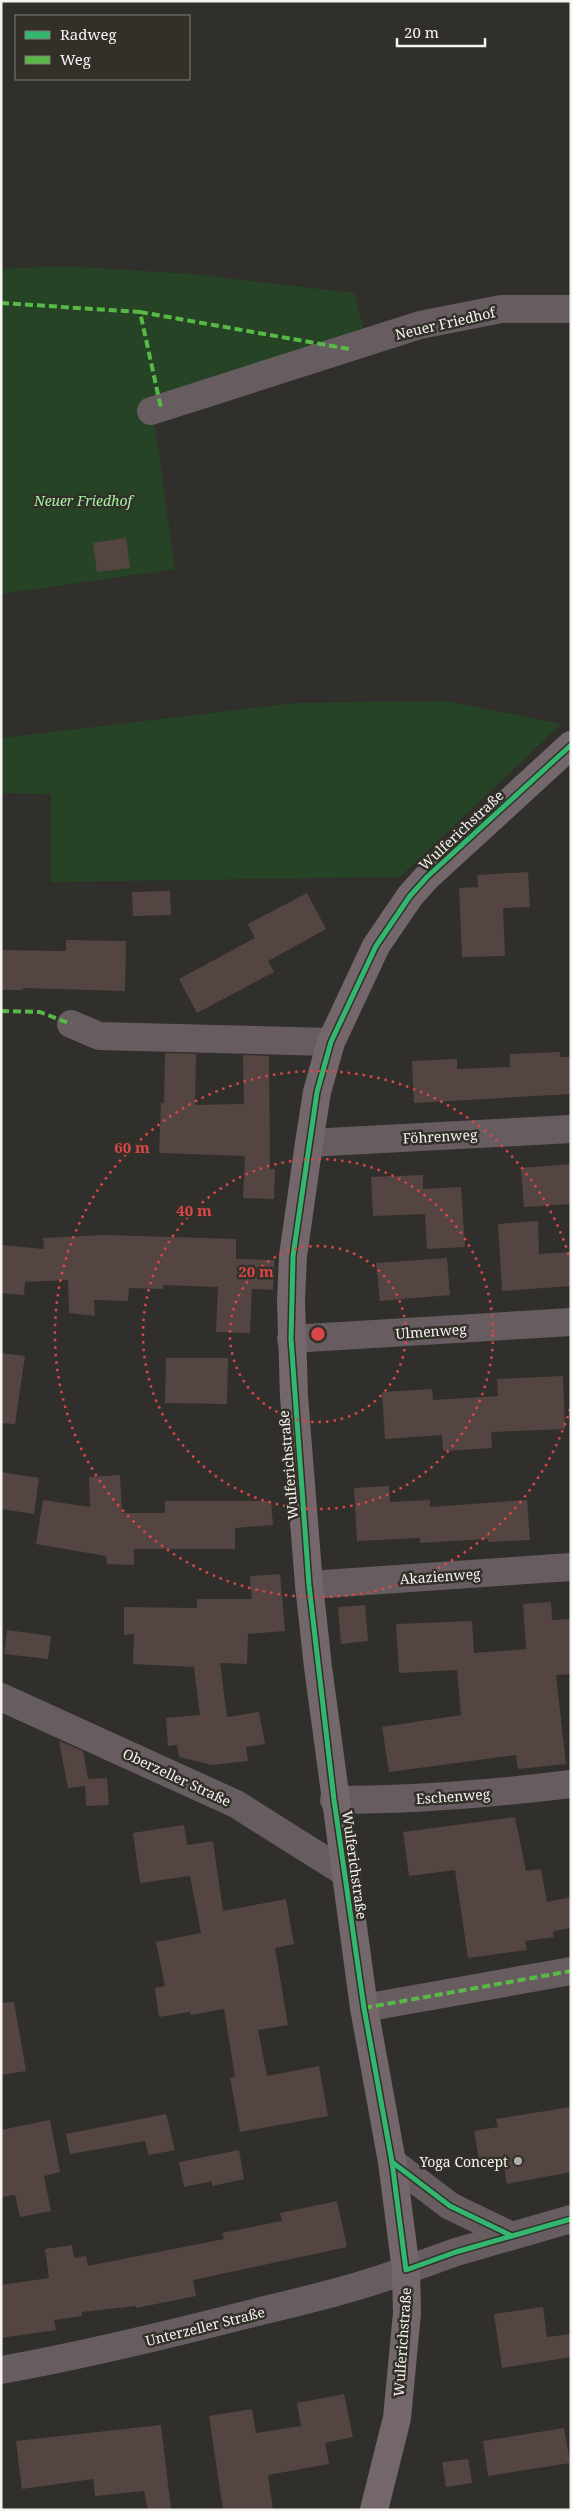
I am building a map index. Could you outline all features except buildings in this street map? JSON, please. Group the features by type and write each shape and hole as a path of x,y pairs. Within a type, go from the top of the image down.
{"main road":[{"name":"Wulferichstraße","path":"374,2510 396,2418 407,2313 406,2270 392,2162 364,2008 344,1872 309,1585 291,1339 293,1256 317,1092 331,1042 376,946 410,896 427,877 571,745"}],"street":[{"name":"Neuer Friedhof","path":"151,411 420,325 501,309 571,309"},
{"path":"71,1024 99,1036 331,1042"},
{"name":"Föhrenweg","path":"309,1143 571,1129"},
{"name":"Ulmenweg","path":"291,1339 571,1322"},
{"name":"Akazienweg","path":"309,1585 571,1567"},
{"name":"Oberzeller Straße","path":"1,1697 236,1804 344,1872"},
{"name":"Eschenweg","path":"334,1800 414,1800 571,1784"},
{"path":"364,2008 571,1971"},
{"path":"392,2162 450,2206 512,2236"},
{"name":"Unterzeller Straße","path":"1,2370 85,2355 362,2286 456,2252 571,2219"}],"green space":[{"name":"Neuer Friedhof","path":"64,266 192,274 354,293 366,336 151,399 175,569 1,594 1,269"},
{"path":"447,701 561,724 400,877 51,882 51,794 1,793 1,738 296,703"}],"marked path":[{"path":"1,303 140,312 161,408"},
{"path":"140,312 349,349"},
{"path":"1,1011 40,1012 71,1024"},
{"path":"364,2008 571,1971"}],"cycle path":[{"path":"571,745 427,877 410,896 376,946 331,1042 317,1092 293,1256 291,1339 309,1585 334,1800 364,2008 392,2162 406,2270 456,2252 571,2219"},
{"path":"392,2162 450,2206 512,2236"}],"place":[{"name":"Yoga Concept","path":"518,2161"}]}
